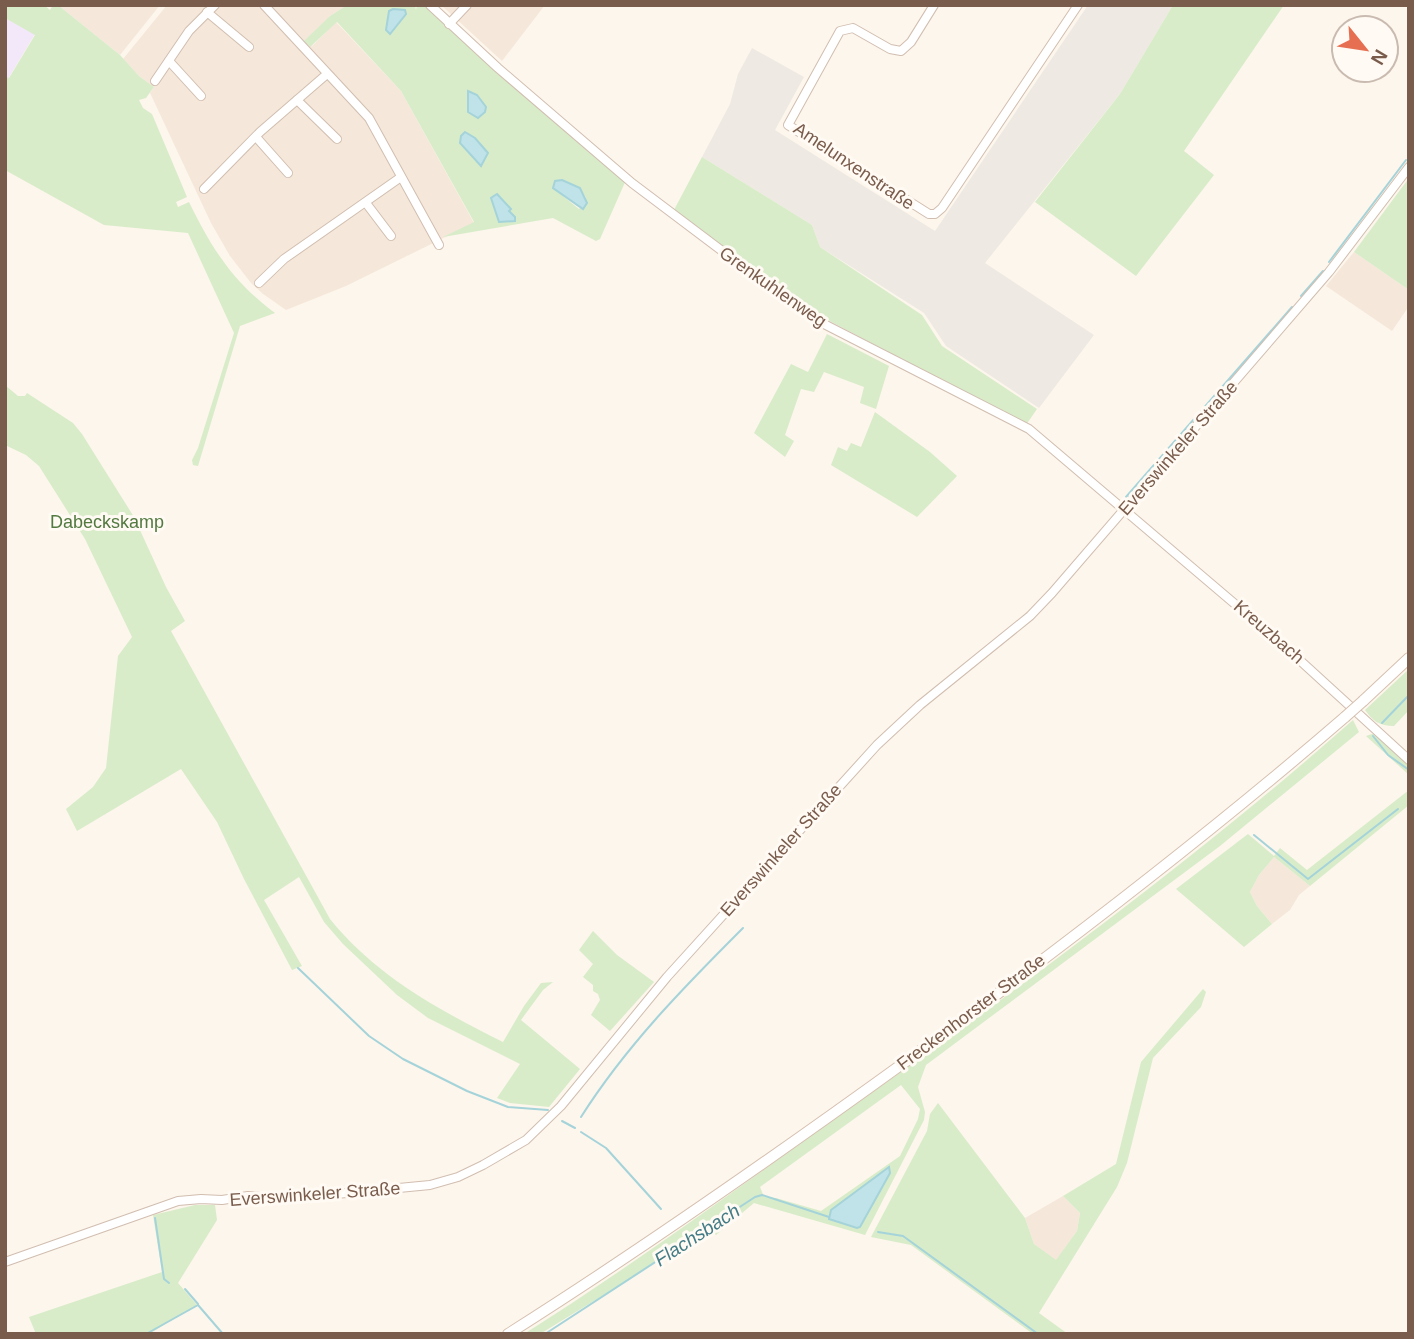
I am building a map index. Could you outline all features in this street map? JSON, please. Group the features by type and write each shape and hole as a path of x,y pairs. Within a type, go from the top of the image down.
{"main road":[{"name":"Freckenhorster Straße","path":"509,1334 737,1181 974,1012 1182,852 1345,717 1409,658"}],"street":[{"path":"155,81 189,31 215,5"},
{"path":"264,5 369,118 439,245"},
{"name":"Grenkuhlenweg","path":"430,5 632,183 746,269 822,323 1029,429 1125,509"},
{"path":"449,23 467,5"},
{"name":"Amelunxenstraße","path":"934,5 911,42 901,51 853,29 840,32 789,125 929,214 942,208 1078,5"},
{"path":"207,12 249,47"},
{"path":"169,61 201,96"},
{"path":"204,189 256,137 327,74"},
{"path":"298,100 337,139"},
{"path":"256,137 288,173"},
{"name":"Everswinkeler Straße","path":"5,1262 178,1201 222,1200 248,1196 284,1199 430,1185 483,1166 526,1140 561,1106 676,968 877,745 920,705 1030,616 1329,272 1409,167"},
{"path":"259,283 293,253 401,177"},
{"path":"366,203 391,236"},
{"name":"Kreuzbach","path":"1125,509 1282,644 1409,760"}],"shaded area":[{"path":"58,5 160,5 120,55"},
{"path":"167,5 347,5 330,16 311,47 336,22 401,91 474,223 346,286 286,310 263,294 230,256 211,223 150,93 154,87 123,59"},
{"path":"441,5 545,5 502,61"},
{"path":"1088,5 1173,5 1120,94 985,263 1094,335 1039,408 946,346 924,313 820,247 812,225 702,157 730,104 738,74 752,48 804,77 775,130 935,231"},
{"path":"5,18 35,34 8,79 5,77"},
{"path":"1354,252 1409,290 1409,306 1392,331 1326,286"},
{"path":"1274,857 1310,886 1299,895 1290,910 1272,924 1257,906 1250,892 1259,875"},
{"path":"1063,1196 1080,1213 1077,1231 1056,1261 1034,1244 1025,1218"}],"green space":[{"path":"5,5 44,5 50,10 53,5 58,5 120,55 139,76 154,87 146,98 139,100 143,108 152,114 187,197 176,202 178,207 189,202 206,235 235,277 275,313 240,326 198,466 193,465 192,460 234,333 188,233 104,225 5,170 5,77 9,78 35,35 5,18"},
{"path":"347,5 415,5 416,10 417,5 425,5 626,180 600,239 596,241 553,218 443,237 474,222 401,91 337,22 310,47 304,41 330,16","holes":["564,180 580,188 586,198 579,209 553,188 555,181"]},
{"path":"1173,5 1284,5 1184,151 1214,175 1136,276 1035,202 1120,94"},
{"path":"702,157 812,225 820,247 922,315 942,346 1037,409 1026,425 826,319 750,268 674,210"},
{"path":"1409,178 1409,290 1354,252"},
{"path":"827,334 889,366 876,409 860,403 864,387 824,372 814,392 801,389 785,435 794,441 785,457 754,433 791,364 808,372"},
{"name":"Dabeckskamp","path":"5,385 18,396 25,396 27,393 73,423 134,517 185,621 171,631 330,919 348,939 367,958 410,990 503,1042 541,983 553,982 543,990 521,1020 580,1069 549,1107 510,1103 497,1098 520,1064 428,1018 397,995 343,944 324,922 299,877 264,900 302,966 292,970 217,822 181,769 77,831 66,809 93,787 106,768 118,656 132,637 85,539 39,466 26,455 5,445"},
{"path":"875,412 930,452 957,476 917,517 831,465 838,447 847,451 851,443 861,447"},
{"path":"1409,669 1409,710 1394,726 1377,722 1365,710"},
{"path":"1353,720 1359,732 1220,846 926,1065 918,1087 925,1112 924,1120 865,1235 754,1203 716,1235 705,1226 633,1277 540,1334 524,1334 603,1283 967,1025 1164,877","holes":["901,1085 920,1109 900,1156 821,1211 764,1197 760,1187"]},
{"path":"1375,733 1409,764 1409,775 1366,736"},
{"path":"1409,790 1409,805 1310,886 1274,857 1259,875 1250,892 1257,906 1272,924 1244,947 1176,889 1248,834 1274,856 1280,848 1307,870"},
{"path":"593,931 617,955 654,982 610,1031 591,1015 600,1000 598,994 593,991 593,985 583,977 593,964 579,950"},
{"path":"1203,989 1206,992 1201,1007 1153,1058 1127,1163 1117,1187 1039,1313 1068,1334 1033,1334 911,1245 871,1237 927,1131 930,1114 938,1103 1025,1218 1034,1244 1056,1260 1077,1231 1080,1213 1063,1196 1116,1164 1141,1062"},
{"path":"195,1205 215,1205 217,1220 178,1283 197,1305 149,1334 36,1334 29,1317 162,1272 153,1215"}],"water":[{"path":"405,10 406,14 390,34 386,30 389,11"},
{"path":"468,91 477,95 486,107 485,112 478,118 468,112"},
{"path":"465,132 475,138 488,153 481,166 460,143"},
{"path":"562,180 580,188 587,203 583,209 553,188 555,181"},
{"path":"497,194 511,209 509,211 515,221 499,222 491,198"},
{"path":"889,1167 890,1173 860,1227 829,1219 831,1210"}],"waterway":[{"path":"1329,262 1406,160"},
{"path":"1301,296 1323,271"},
{"path":"1126,497 1292,307"},
{"path":"1382,723 1409,695"},
{"path":"1373,736 1388,755 1409,770"},
{"path":"1254,835 1308,879 1398,809"},
{"path":"581,1117 636,1042 743,928"},
{"path":"298,968 369,1036 403,1059 467,1091 508,1107 548,1110"},
{"path":"562,1121 575,1128"},
{"path":"581,1132 606,1148 661,1209"},
{"name":"Flachsbach","path":"545,1334 755,1197 762,1195 829,1217"},
{"path":"155,1218 164,1279 169,1283"},
{"name":"Flachsbach","path":"878,1232 903,1236 1038,1334"},
{"path":"185,1289 198,1304"},
{"name":"Flachsbach","path":"146,1334 198,1305 223,1334"}]}
